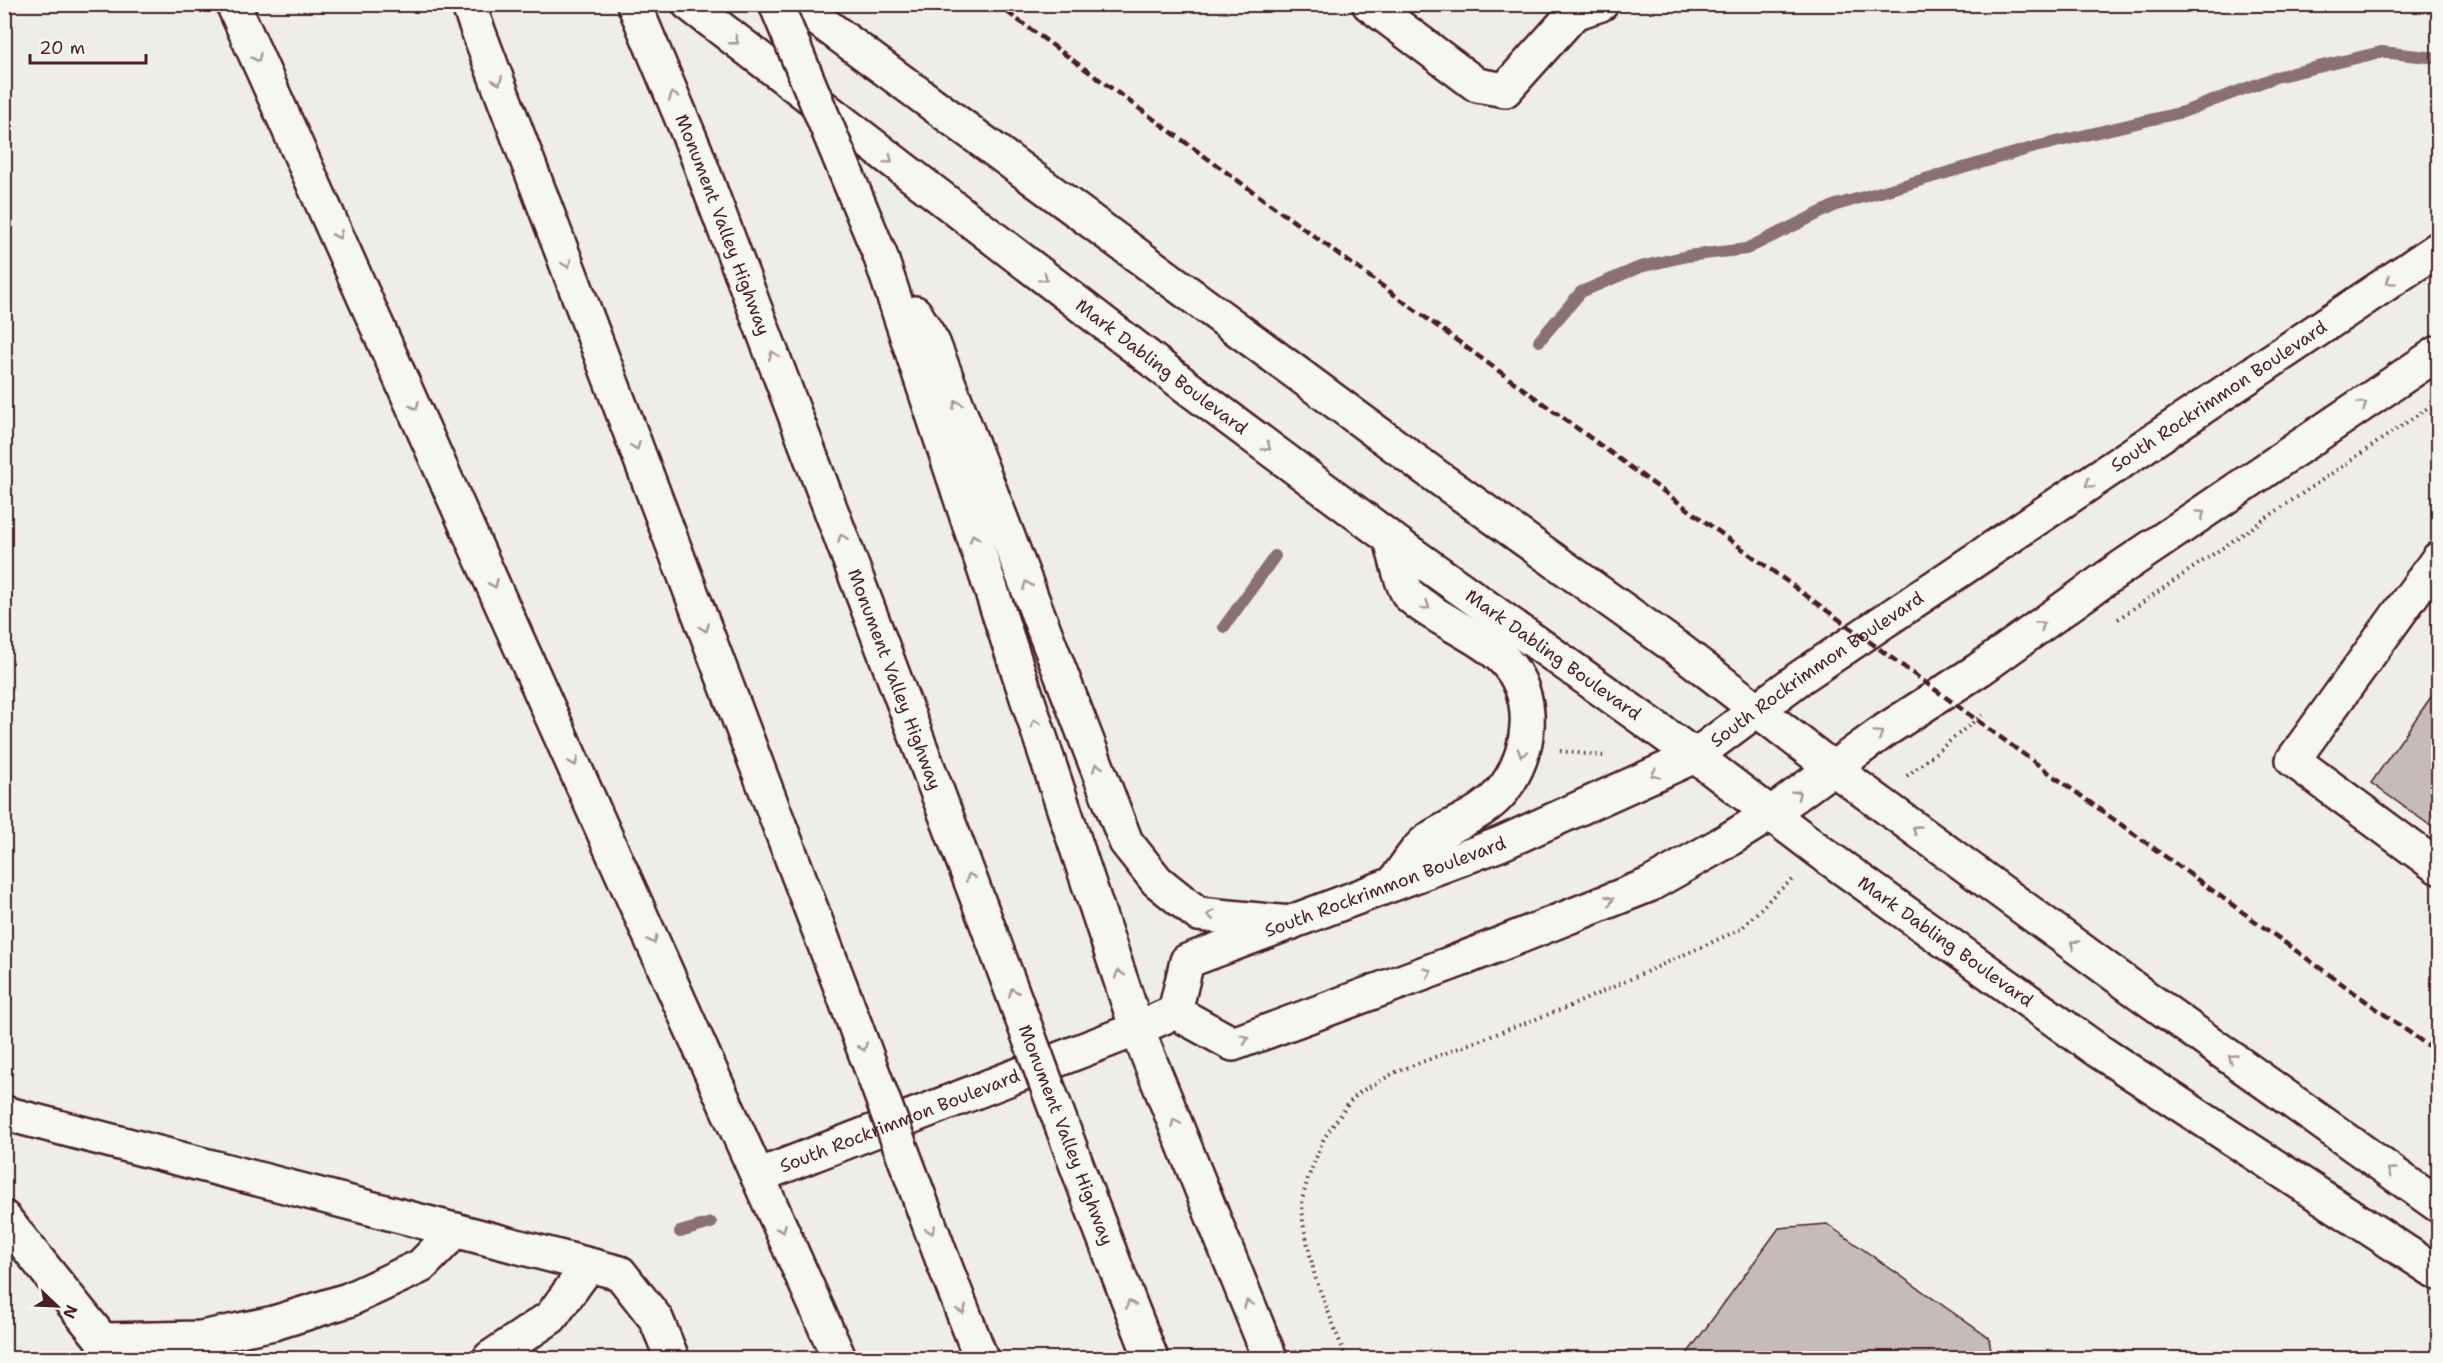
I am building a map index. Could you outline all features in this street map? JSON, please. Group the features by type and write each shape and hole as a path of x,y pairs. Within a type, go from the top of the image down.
{"main road":[{"path":"233,4 840,1359"},
{"name":"Monument Valley Highway","path":"634,4 695,150 1151,1359"},
{"name":"Mark Dabling Boulevard","path":"689,4 1117,333 1390,539 1695,756 1770,814 2097,1050 2439,1273"},
{"path":"776,4 880,255 922,346 1126,842 1157,881 1198,914 1290,923"},
{"path":"797,4 1436,476 1672,644 1831,767 2137,991 2439,1205"},
{"path":"1369,4 1477,85 1505,90 1574,13 1601,4"},
{"path":"472,15 981,1359"},
{"name":"South Rockrimmon Boulevard","path":"758,1176 1137,1029 1175,1012 1187,961 1500,844 1695,756 1756,709 2439,249"},
{"path":"922,346 1137,1029 1270,1359"},
{"path":"1175,1012 1233,1044 1460,960 1649,885 1770,814 1831,767 1980,669 2115,572 2439,353"},
{"path":"1390,539 1408,594 1504,660 1521,687 1528,712 1525,748 1519,766 1502,791 1478,813 1428,839 1393,884"},
{"path":"2439,559 2293,760 2439,867"},
{"path":"4,1113 620,1273 656,1319 672,1359"},
{"path":"4,1218 110,1349 201,1338 274,1323 348,1300 421,1266 456,1230"},
{"path":"490,1359 551,1317 589,1265"}],"path":[{"path":"1560,750 1611,757"}],"building":[{"path":"2438,687 2438,831 2371,783"},
{"path":"1827,1224 1989,1338 1992,1358 1684,1358 1779,1228"}],"waterway":[{"path":"1539,341 1581,292 1640,267 1687,256 1746,249 1836,205 2035,147 2183,112 2276,77 2381,52 2438,58"},
{"path":"1224,627 1275,556"},
{"path":"680,1232 711,1223"}],"railway":[{"path":"996,4 2048,772 2438,1053"}]}
